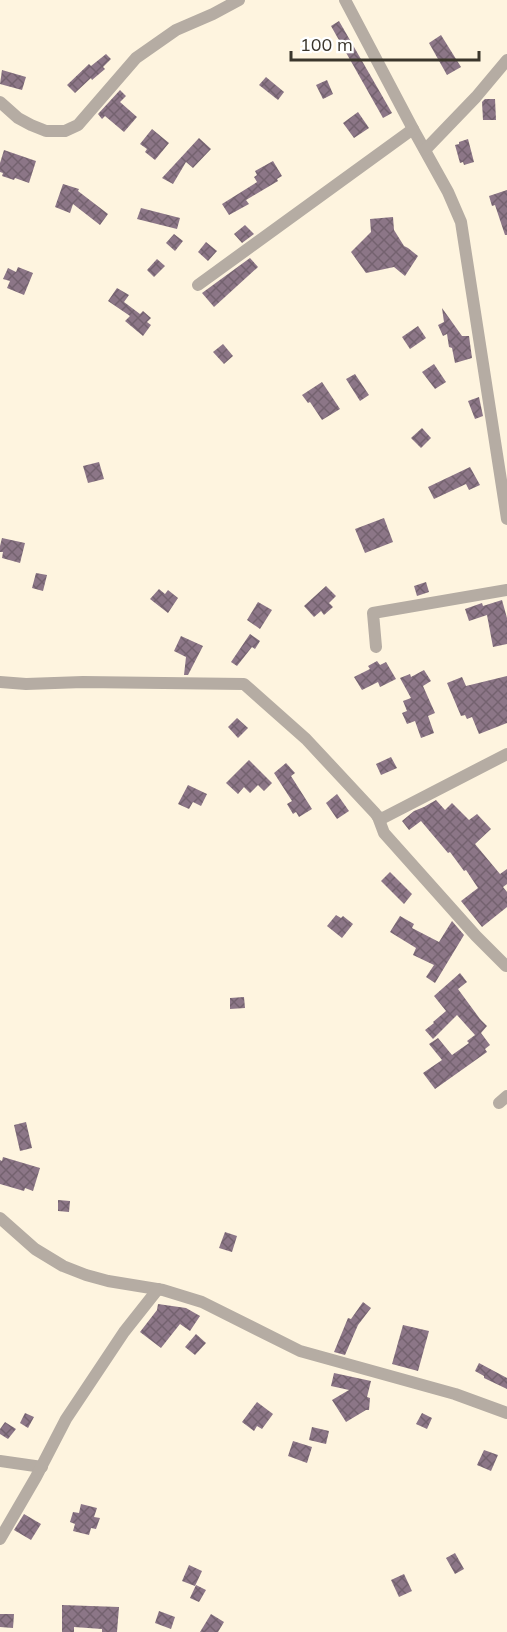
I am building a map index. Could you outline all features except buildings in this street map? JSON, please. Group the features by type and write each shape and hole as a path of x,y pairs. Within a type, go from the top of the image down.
{"street":[{"path":"0,102 18,118 31,125 46,131 65,131 78,125 136,58 176,30 239,0"},
{"path":"345,0 448,192 461,222 507,519"},
{"path":"425,150 476,97 507,60"},
{"path":"198,285 413,129"},
{"path":"376,647 373,614 507,590"},
{"path":"0,682 244,684 306,739 378,817 384,832 476,936 506,966"},
{"path":"378,817 384,818 507,754"},
{"path":"0,1218 35,1249 63,1266 86,1275 158,1289 202,1302 300,1351 455,1394 507,1413"},
{"path":"0,1539 42,1467 66,1419 124,1332 158,1289"},
{"path":"0,1461 42,1467"}]}
